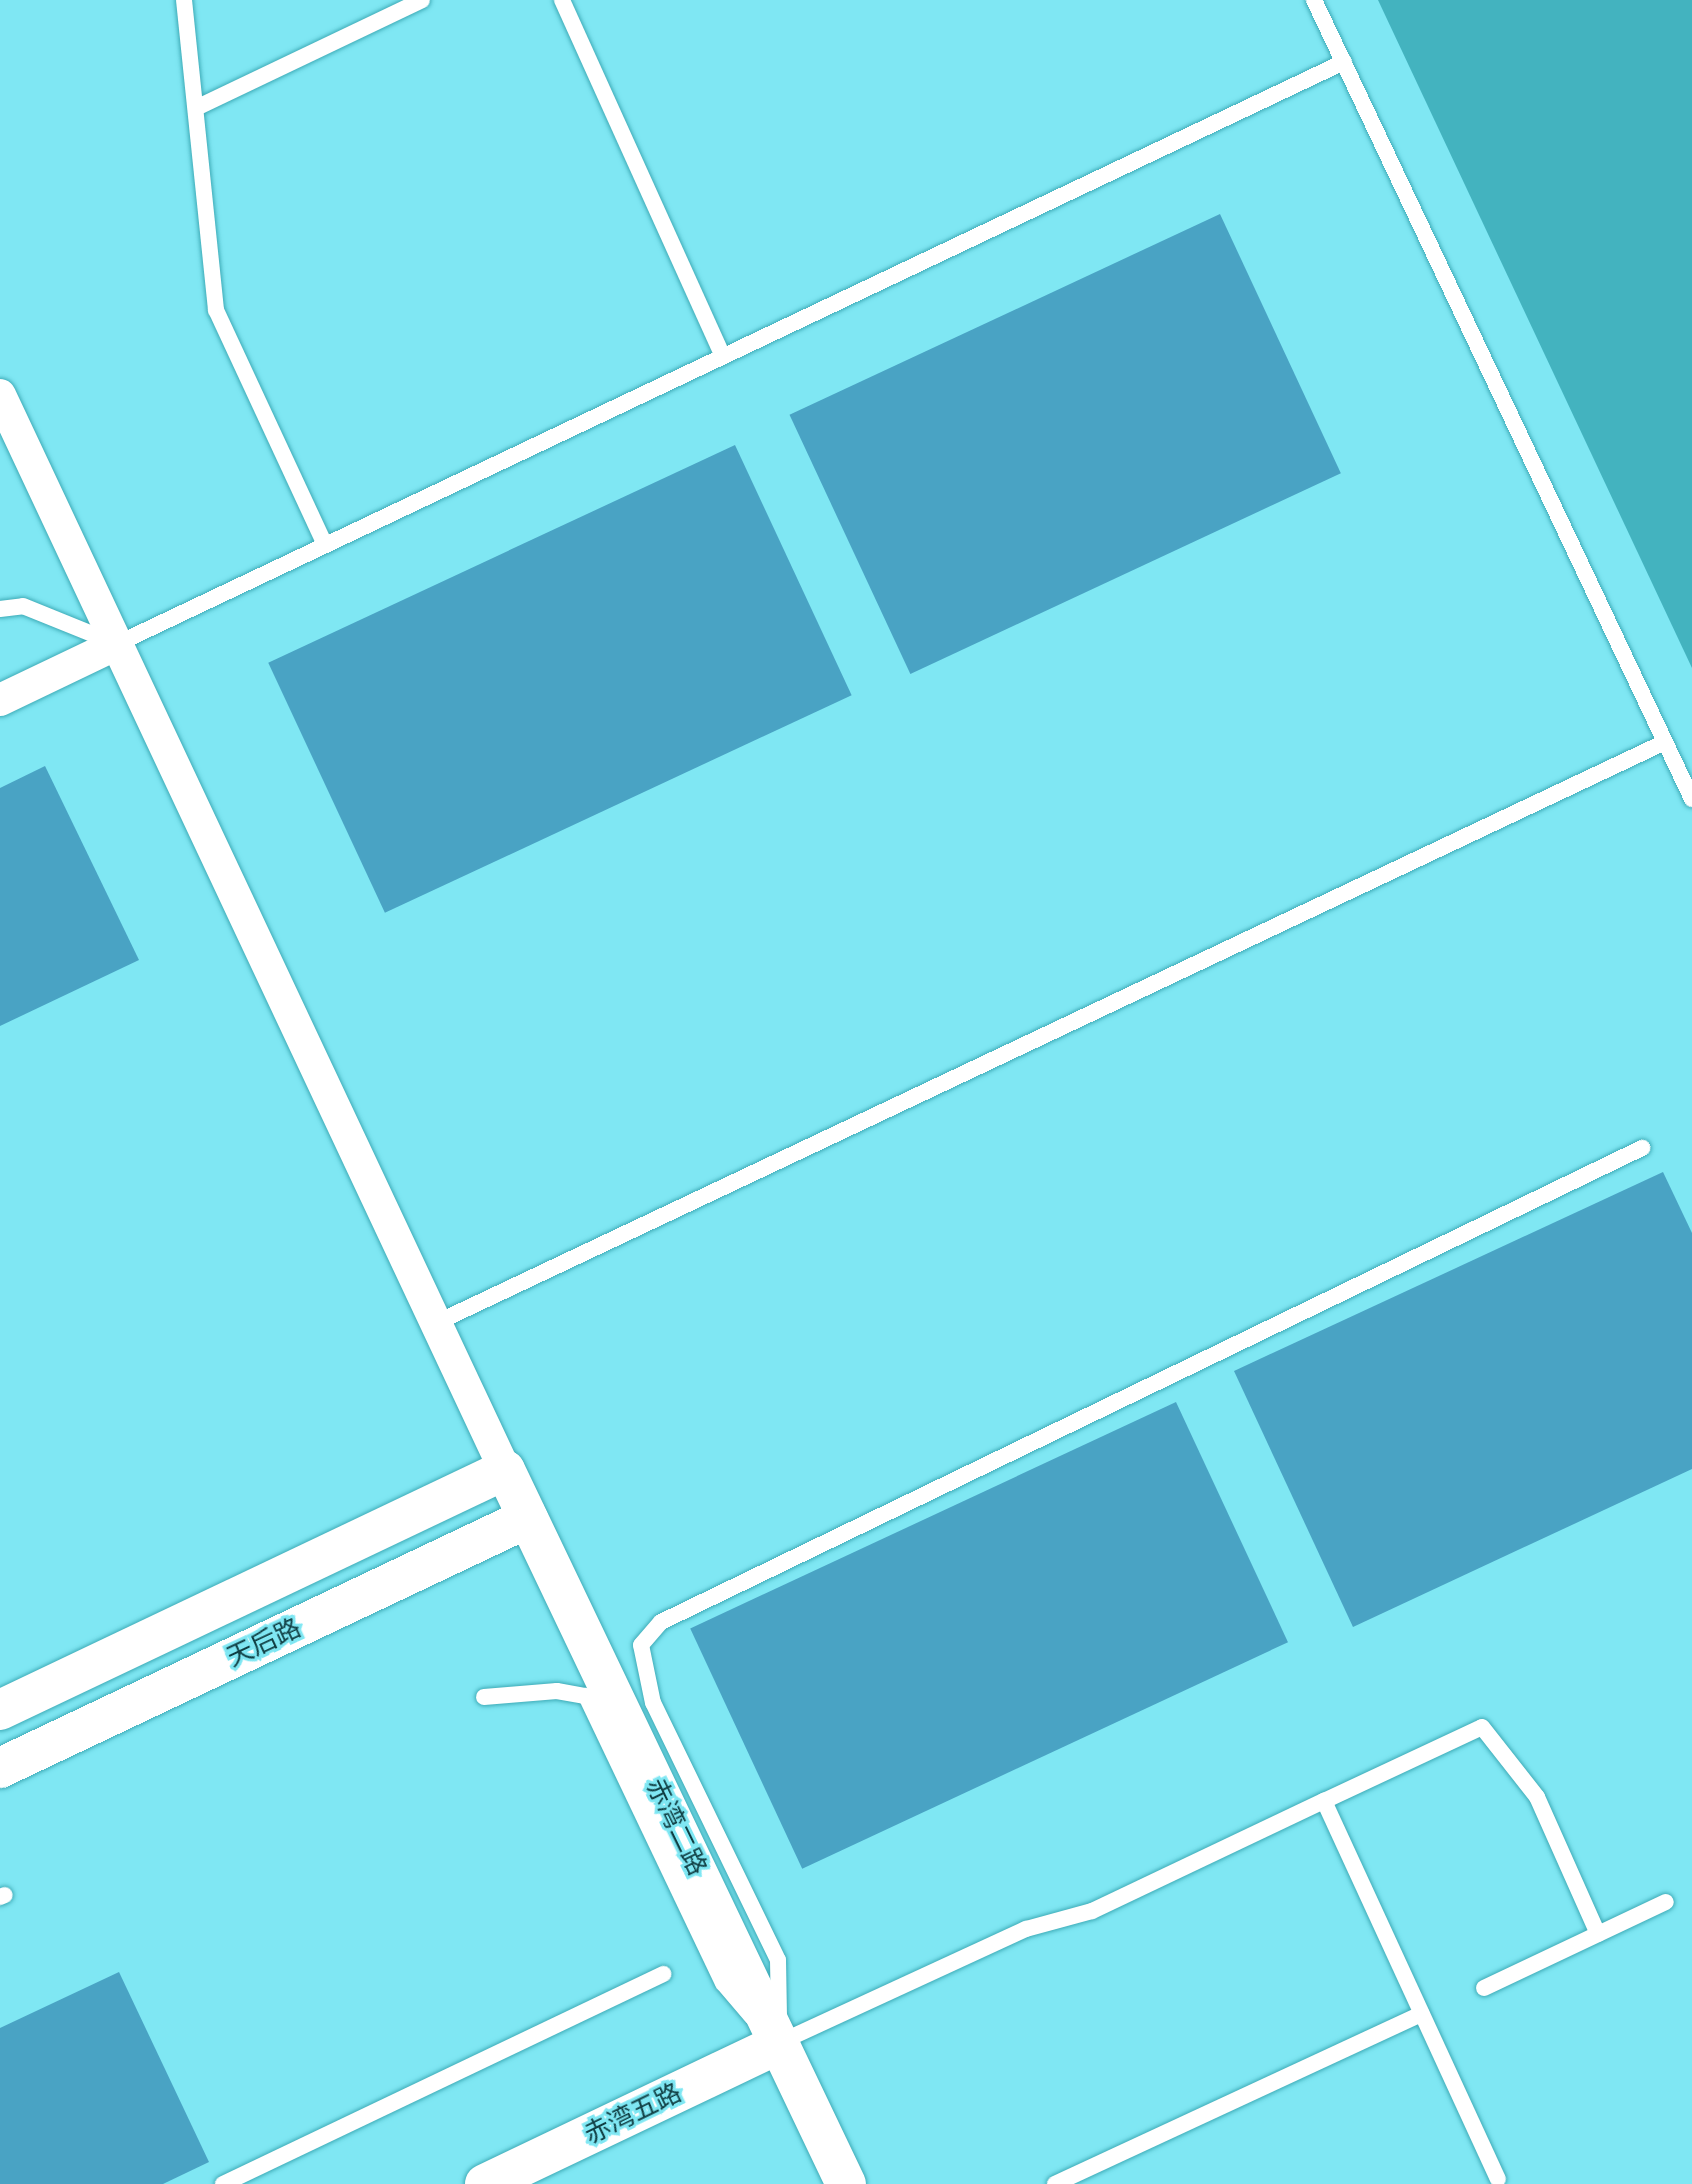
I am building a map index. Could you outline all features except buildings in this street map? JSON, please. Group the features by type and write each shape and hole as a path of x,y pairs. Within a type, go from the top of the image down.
{"street":[{"path":"0,395 505,1470"},
{"path":"0,700 117,644"},
{"name":"赤湾二路","path":"505,1470 846,2184"},
{"name":"天后路","path":"0,1710 505,1470"},
{"name":"天后路","path":"0,1768 528,1518"},
{"name":"赤湾五路","path":"485,2184 780,2043"}],"lane":[{"path":"184,0 198,107 216,310 325,545"},
{"path":"198,107 422,0"},
{"path":"562,0 723,356"},
{"path":"1314,0 1692,799"},
{"path":"0,609 23,606 117,644 1344,62"},
{"path":"436,1323 1665,742"},
{"path":"780,2043 778,1960 653,1703 641,1645 661,1622 1642,1148"},
{"path":"484,1697 557,1691 586,1696 723,1983 780,2043"},
{"path":"780,2043 1026,1929 1092,1911 1482,1727 1537,1797 1598,1934"},
{"path":"1324,1801 1498,2179"},
{"path":"1484,1988 1666,1902"},
{"path":"223,2184 663,1974"},
{"path":"1055,2184 1422,2014"}],"water":[{"path":"1378,0 1692,0 1692,668"}]}
